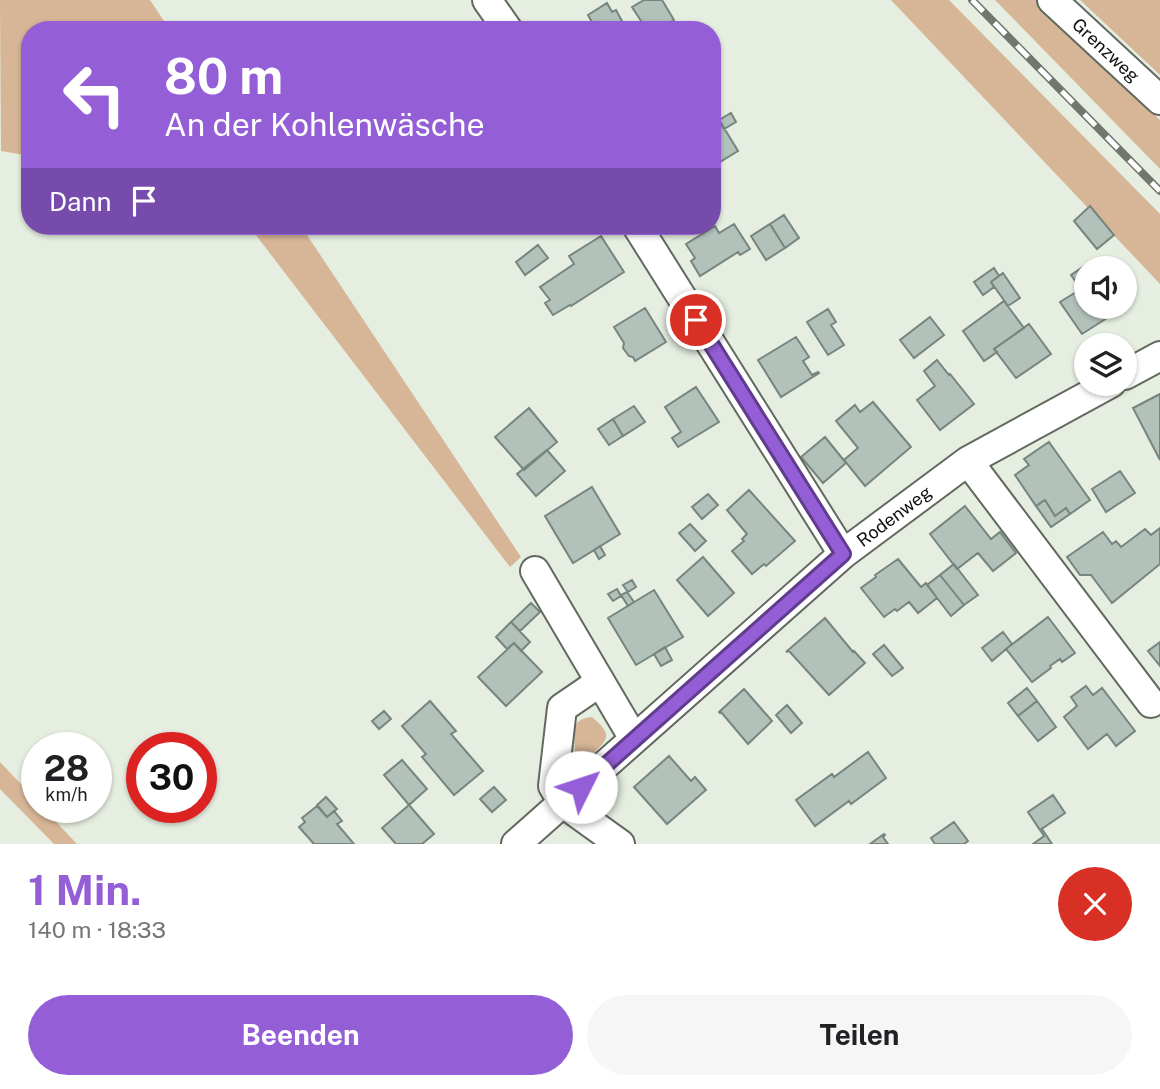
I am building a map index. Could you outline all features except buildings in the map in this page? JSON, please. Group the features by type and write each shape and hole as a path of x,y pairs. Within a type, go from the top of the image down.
{"street":[{"path":"487,0 502,21"},
{"name":"Grenzweg","path":"1052,0 1160,100"},
{"path":"643,235 843,554"},
{"path":"1137,368 1160,356"},
{"name":"Rodenweg","path":"516,844 843,554 968,461 1087,396"},
{"path":"968,461 1151,702"},
{"path":"535,571 634,739"},
{"path":"600,681 562,708 553,786 563,803 620,844"}],"shaded area":[{"path":"0,0 150,0 164,21 21,21 21,154 1,151"},
{"path":"891,0 949,0 1160,214 1160,284 1137,260 1137,256 1133,256"},
{"path":"995,0 1036,0 1160,120 1160,169"},
{"path":"1080,0 1160,0 1160,75"},
{"path":"256,235 307,235 521,557 510,567"},
{"path":"592,717 604,729 606,739 587,759 581,759 575,754 574,729 579,721"},
{"path":"0,762 21,784 21,810 0,789"},
{"path":"33,823 57,823 77,844 54,844"}],"railway":[{"path":"972,0 1160,191"}],"route":[{"path":"581,787 843,554 696,320"}]}
